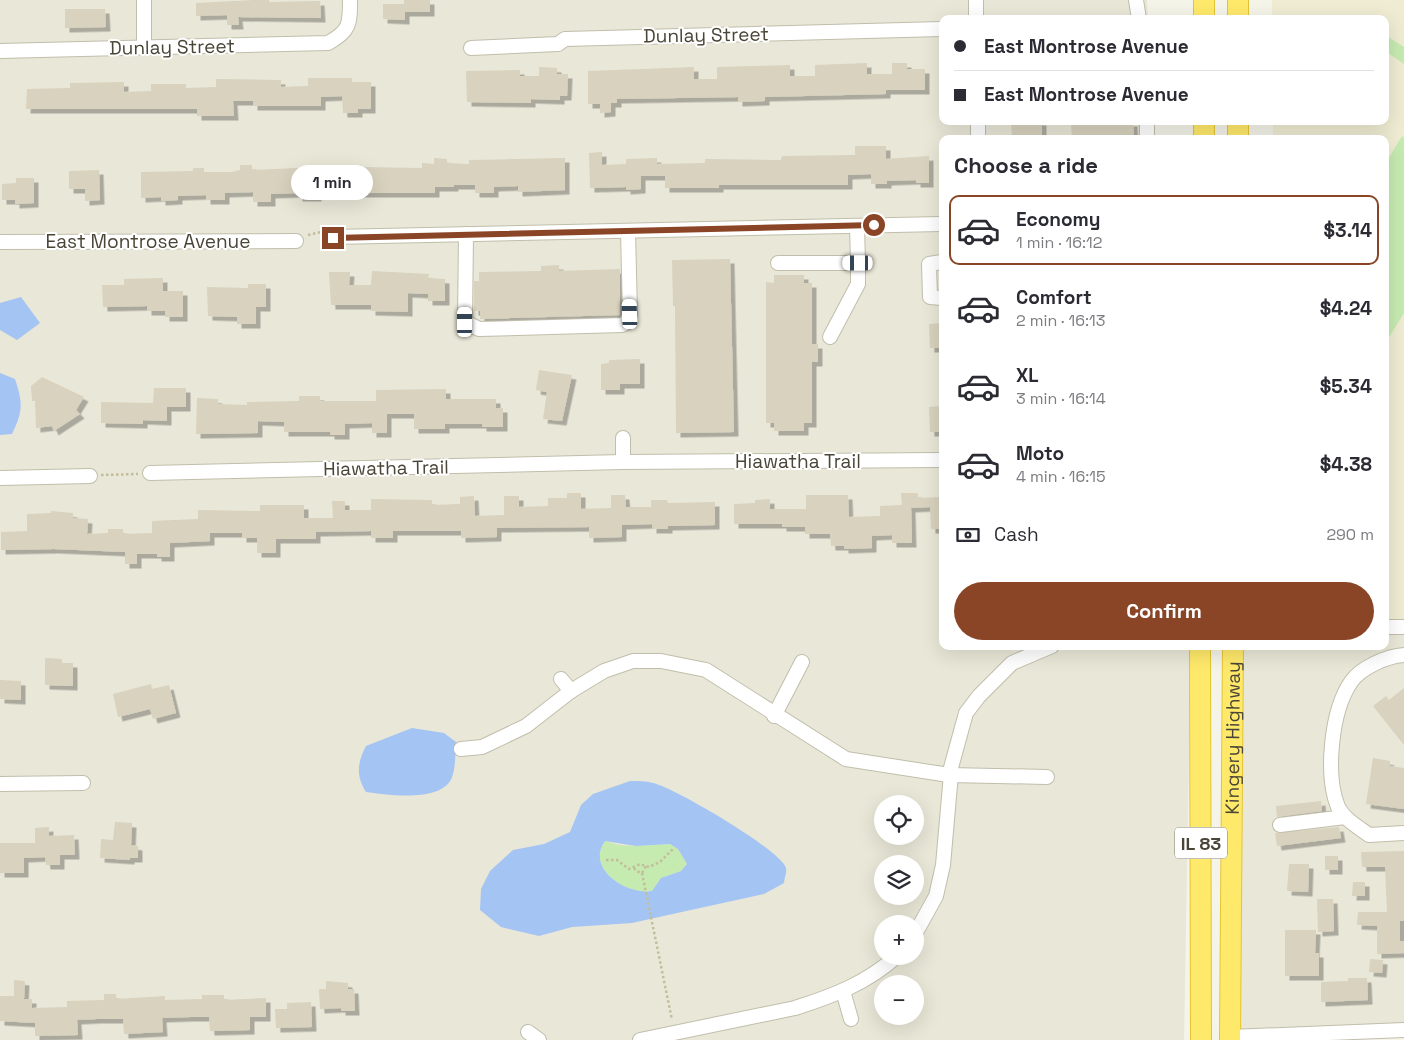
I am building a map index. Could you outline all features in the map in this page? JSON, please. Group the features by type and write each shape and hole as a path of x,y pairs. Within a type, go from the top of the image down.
{"highway":[{"path":"1204,0 1204,15"},
{"path":"1238,0 1238,15"},
{"name":"Kingery Highway","path":"1200,650 1201,1040"},
{"name":"Kingery Highway","path":"1230,1038 1233,650"}],"street":[{"path":"144,0 144,48"},
{"name":"Dunlay Street","path":"0,51 328,43 342,35 350,20 350,0"},
{"path":"976,0 976,15"},
{"path":"1136,0 1138,15"},
{"name":"Dunlay Street","path":"471,48 558,44 565,39 939,29"},
{"path":"333,238 939,224"},
{"path":"830,337 858,284 857,226"},
{"path":"466,234 465,322 479,329 622,325 630,314 628,230"},
{"name":"East Montrose Avenue","path":"0,242 296,241"},
{"path":"939,262 929,264 930,297 939,298"},
{"path":"778,263 858,263"},
{"path":"622,438 623,462"},
{"name":"Hiawatha Trail","path":"150,473 623,462 939,460"},
{"path":"0,478 90,476"},
{"path":"1389,627 1404,627"},
{"path":"924,918 936,896 943,864 950,774 966,713 979,696 1012,663 1043,650"},
{"path":"1404,656 1373,664 1351,680 1340,703 1332,745 1331,784 1339,808 1345,817 1369,835 1404,833"},
{"path":"461,749 482,747 526,726 571,691 604,671 633,662 661,661 706,670 774,716 846,759 950,774 1047,777"},
{"path":"774,716 802,662"},
{"path":"561,679 571,691"},
{"path":"0,784 83,783"},
{"path":"1280,825 1345,817"},
{"path":"640,1040 676,1035 795,1008 858,985 887,965"},
{"path":"844,991 851,1019"},
{"path":"1230,1038 1404,1030"}],"path":[{"path":"296,241 313,232 328,232 333,238"},
{"path":"90,476 150,473"},
{"path":"634,868 640,864 654,866 673,849"},
{"path":"606,860 617,860 625,867 634,868 636,871 642,872"},
{"path":"646,866 642,872 676,1035"}],"shaded area":[{"path":"0,0 1147,0 1148,15 939,15 939,125 1150,125 1150,135 939,135 939,650 1191,650 1184,1040 0,1040"},
{"path":"1272,0 1404,0 1404,622 1389,623 1389,135 1273,135 1273,125 1389,125 1389,15 1272,15"},
{"path":"1404,631 1404,1025 1236,1032 1238,650 1389,650 1389,632"}],"green space":[{"path":"1389,38 1404,47 1404,64 1389,54"},
{"path":"1402,136 1404,138 1404,313 1389,337 1389,157"},
{"path":"605,841 619,845 636,846 670,844 678,849 687,864 681,871 661,878 652,891 631,889 612,878 604,870 600,861 600,851"}],"water":[{"path":"21,297 40,323 17,340 0,330 0,303"},
{"path":"0,373 15,379 19,394 20,413 12,434 0,435"},
{"path":"412,728 444,733 456,742 455,764 452,777 447,785 438,791 426,794 387,795 366,792 359,775 359,764 366,746"},
{"path":"630,781 653,783 682,795 747,834 780,859 786,868 784,883 764,894 632,923 572,927 539,936 501,927 480,910 481,889 490,871 513,850 544,844 570,832 581,805 593,794","holes":["605,841 636,846 670,844 678,849 687,864 681,871 661,878 652,891 631,889 612,878 604,870 600,861 600,851"]}],"building":[{"path":"269,0 269,2 320,1 321,18 238,17 239,25 227,25 227,15 196,16 196,3"},
{"path":"404,0 430,0 430,12 405,12 405,20 383,19 383,4 404,4"},
{"path":"65,9 105,9 106,27 65,28"},
{"path":"867,63 867,74 892,74 892,63 907,63 907,69 925,69 925,90 886,90 886,94 765,97 765,101 738,102 738,97 617,99 617,103 611,103 611,112 600,113 600,104 588,104 588,71 694,67 694,79 717,79 717,67 790,65 790,76 815,76 815,65"},
{"path":"539,67 557,68 557,74 568,74 567,96 560,96 560,100 531,99 531,103 467,102 466,71 520,70 520,76 539,76"},
{"path":"308,78 352,78 352,82 371,82 371,109 358,109 358,113 343,113 342,96 321,97 321,106 253,106 253,101 233,101 234,116 197,116 197,109 26,109 27,89 70,88 70,83 124,82 124,92 151,91 151,84 186,84 186,88 216,87 216,79 281,80 281,87 308,86"},
{"path":"1011,125 1042,125 1042,135 1012,135"},
{"path":"1071,125 1133,125 1134,135 1072,135"},
{"path":"855,146 886,146 886,159 929,156 929,183 916,183 916,180 887,181 887,184 871,184 871,174 848,175 848,185 719,185 719,188 665,188 665,176 641,176 641,189 626,190 626,187 590,188 589,153 602,152 602,165 626,164 626,159 657,158 657,164 705,163 705,159 781,160 782,156 855,155"},
{"path":"434,158 447,159 447,163 469,164 469,160 565,158 565,190 518,192 518,186 494,187 494,193 475,193 475,185 454,185 454,187 435,187 435,193 317,193 317,197 298,197 298,193 271,194 271,202 253,202 253,192 225,193 225,200 206,200 206,195 178,196 178,200 161,201 161,197 141,198 141,172 193,171 193,168 204,168 204,172 232,172 240,170 240,165 252,165 252,170 361,165 361,167 422,168 422,163 434,164"},
{"path":"99,170 100,200 85,201 85,189 69,189 69,171"},
{"path":"16,178 34,178 34,203 15,204 15,200 2,200 2,184 16,183"},
{"path":"730,259 734,432 676,433 675,306 673,306 672,260"},
{"path":"559,265 559,271 620,269 620,315 480,319 480,311 474,311 474,281 479,281 479,272 541,271 541,266"},
{"path":"372,271 429,274 428,278 445,279 445,301 428,301 428,294 408,293 408,312 371,311 371,305 331,305 329,272 350,272 349,285 371,285"},
{"path":"774,275 804,275 804,283 812,283 812,344 818,344 818,362 812,362 812,423 804,423 804,431 774,431 774,423 766,423 766,282 774,283"},
{"path":"163,278 163,291 183,291 183,317 165,317 165,311 147,311 147,306 103,307 102,285 124,285 124,279"},
{"path":"248,284 266,284 266,307 256,307 256,324 237,324 237,317 208,316 207,287 248,288"},
{"path":"939,323 939,348 930,348 929,324"},
{"path":"640,359 640,384 620,384 620,390 601,390 601,364 609,363 609,360"},
{"path":"539,370 572,375 562,421 543,419 547,392 536,390"},
{"path":"42,377 84,397 76,410 80,414 54,431 52,426 36,428 35,401 32,401 31,386"},
{"path":"154,388 186,388 186,407 167,407 167,421 143,420 143,424 101,423 101,402 153,403"},
{"path":"446,389 446,399 496,399 496,408 503,408 503,427 482,427 482,424 445,424 445,429 414,429 414,414 387,414 387,433 372,433 372,423 345,424 345,435 330,435 330,432 284,432 284,422 258,421 258,433 196,434 197,398 218,399 218,404 247,405 247,402 299,401 299,396 320,396 320,401 376,401 376,390"},
{"path":"939,406 939,432 930,432 929,407"},
{"path":"567,493 581,493 581,509 611,508 611,495 625,495 626,507 651,507 651,500 667,500 668,503 715,502 715,525 668,526 668,529 652,529 652,524 622,525 622,537 589,538 589,527 497,528 497,537 461,538 461,531 393,531 393,538 371,538 371,531 316,532 316,539 276,539 276,553 257,553 257,538 242,538 242,533 210,533 210,541 170,543 170,557 157,557 157,554 137,554 137,564 125,564 125,552 54,549 1,550 1,532 27,531 27,514 51,513 51,511 73,513 73,518 88,519 87,534 108,533 108,529 123,529 123,534 152,533 152,521 198,519 198,510 260,511 260,505 304,505 304,518 333,518 332,501 345,501 345,510 371,510 371,499 432,500 432,505 460,504 460,497 474,496 475,516 504,515 504,496 519,496 519,507 548,506 548,498 567,498"},
{"path":"901,493 918,493 918,498 939,497 939,529 931,529 930,507 911,508 912,543 892,543 892,535 872,536 872,548 844,549 844,546 831,546 830,534 805,534 805,527 782,527 782,524 734,524 734,504 755,503 755,500 770,499 770,509 806,509 806,495 848,495 849,517 880,516 880,506 902,505"},
{"path":"45,658 62,659 62,663 73,663 73,686 45,685"},
{"path":"0,680 21,681 21,700 0,699"},
{"path":"151,684 152,689 169,685 176,713 153,719 150,709 118,717 113,694"},
{"path":"1404,688 1404,745 1373,706 1386,696 1389,700"},
{"path":"1373,758 1390,761 1390,766 1404,768 1404,809 1366,804"},
{"path":"1321,801 1322,811 1277,817 1276,806"},
{"path":"115,822 132,823 131,845 138,846 138,858 130,858 130,860 100,858 101,839 113,840"},
{"path":"49,827 49,836 74,835 75,855 60,855 60,865 46,865 45,857 24,858 24,873 0,873 0,843 35,843 35,828"},
{"path":"1339,827 1341,838 1277,846 1275,833"},
{"path":"1404,851 1404,921 1400,921 1400,941 1404,941 1404,953 1377,954 1377,926 1357,925 1358,912 1387,912 1385,867 1362,867 1361,852"},
{"path":"1325,856 1338,856 1338,870 1325,870"},
{"path":"1289,864 1309,864 1308,892 1287,891"},
{"path":"1353,882 1365,882 1365,896 1352,896"},
{"path":"1317,899 1333,899 1334,931 1318,932"},
{"path":"1285,930 1316,930 1315,953 1319,953 1319,976 1285,976"},
{"path":"1370,959 1383,960 1382,973 1369,972"},
{"path":"1348,978 1367,978 1368,1000 1321,1002 1321,982 1348,981"},
{"path":"14,980 25,981 24,999 32,999 32,1008 67,1007 67,1001 104,1000 104,994 116,994 116,999 165,996 165,1000 202,999 202,995 224,995 224,1000 266,998 266,1017 250,1017 250,1030 210,1031 209,1017 162,1018 163,1032 124,1034 123,1019 77,1020 78,1035 35,1036 35,1023 0,1021 0,996 14,996"},
{"path":"326,981 348,983 348,989 354,989 355,1011 341,1011 341,1008 320,1009 319,989 326,989"},
{"path":"311,1002 312,1027 276,1028 275,1009 287,1009 287,1003"}],"route":[{"path":"333,238 874,225"}]}
